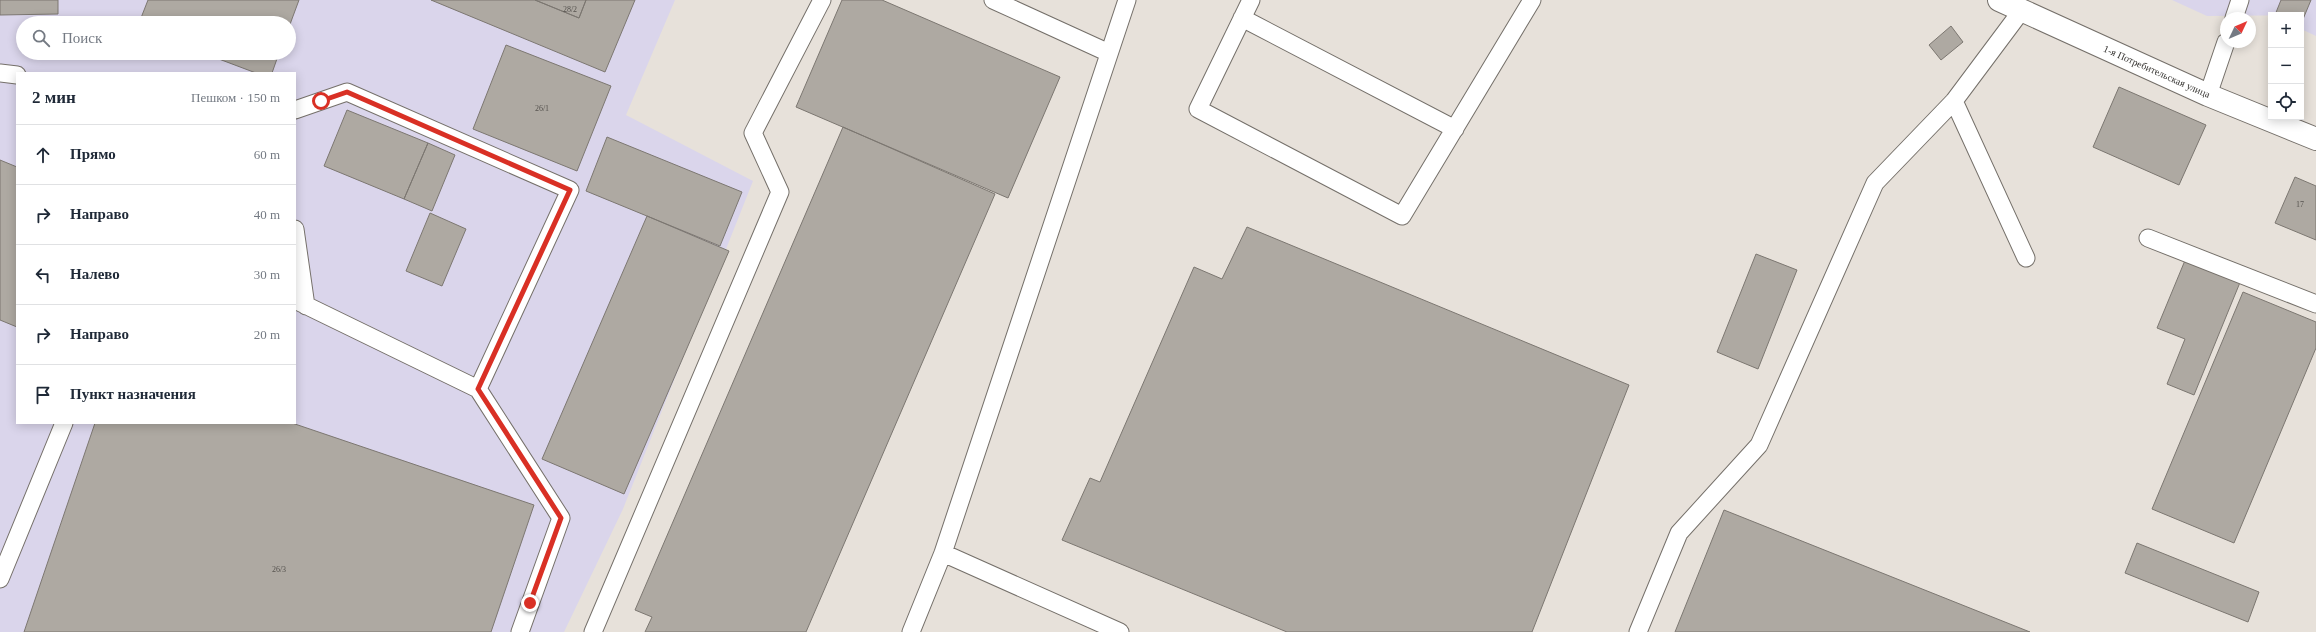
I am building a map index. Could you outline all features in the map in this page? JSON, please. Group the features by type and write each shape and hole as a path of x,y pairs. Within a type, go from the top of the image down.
{"street":[{"name":"1-я Потребительская улица","path":"1999,0 2208,95 2316,139"}],"lane":[{"path":"593,632 780,192 753,133 822,0"},
{"path":"994,0 1109,53"},
{"path":"911,632 943,553 1127,0"},
{"path":"1251,0 1198,109 1402,216 1532,0"},
{"path":"2236,12 2240,0"},
{"path":"1638,632 1679,533 1759,445 1874,183 1954,101 2022,10"},
{"path":"1242,18 1455,129"},
{"path":"2208,95 2224,48"},
{"path":"0,73 16,75"},
{"path":"296,110 347,92 570,190 478,389"},
{"path":"1954,101 2026,258"},
{"path":"2148,238 2316,304"},
{"path":"296,244 300,303 478,389 561,518 520,632"},
{"path":"0,579 64,424"},
{"path":"943,553 1120,632"}],"shaded area":[{"path":"0,0 675,0 626,115 753,181 623,509 564,632 0,632"},
{"path":"2172,0 2316,0 2316,36 2304,30 2304,12 2268,12 2268,15 2256,15 2256,12 2220,12 2220,16 2207,16"}],"building":[{"path":"0,0 58,0 58,14 0,15"},
{"path":"148,0 299,0 293,16 142,16"},
{"path":"431,0 535,0 579,18 586,0 635,0 605,72"},
{"path":"535,0 586,0 579,18"},
{"path":"842,0 882,0 1060,77 1008,198 796,107"},
{"path":"2281,0 2311,0 2304,17 2304,12 2276,12"},
{"path":"1951,26 1963,42 1941,60 1929,45"},
{"path":"506,45 611,86 577,171 473,129"},
{"path":"222,60 277,60 272,72 253,72"},
{"path":"2119,87 2206,125 2179,185 2093,147"},
{"path":"347,110 428,143 404,199 324,166"},
{"path":"843,127 995,194 806,632 645,632 652,617 635,610"},
{"path":"607,137 742,192 720,246 586,191"},
{"path":"428,143 455,155 432,211 404,199"},
{"path":"0,160 16,167 16,327 0,320"},
{"path":"2295,177 2316,186 2316,240 2275,223"},
{"path":"430,213 466,229 442,286 406,271"},
{"path":"647,216 729,251 624,494 542,459"},
{"path":"1247,227 1629,385 1532,632 1287,632 1062,540 1090,478 1100,482 1194,267 1222,279"},
{"path":"1756,254 1797,270 1758,369 1717,352"},
{"path":"2186,258 2241,280 2194,395 2167,384 2185,339 2157,328"},
{"path":"2243,292 2316,322 2316,348 2234,543 2152,509"},
{"path":"95,424 295,424 534,505 491,632 24,632"},
{"path":"1724,510 2030,632 1675,632"},
{"path":"2137,543 2259,592 2248,622 2125,573"}],"route":[{"path":"321,101 347,92 570,190 478,389 561,518 530,603"}]}
